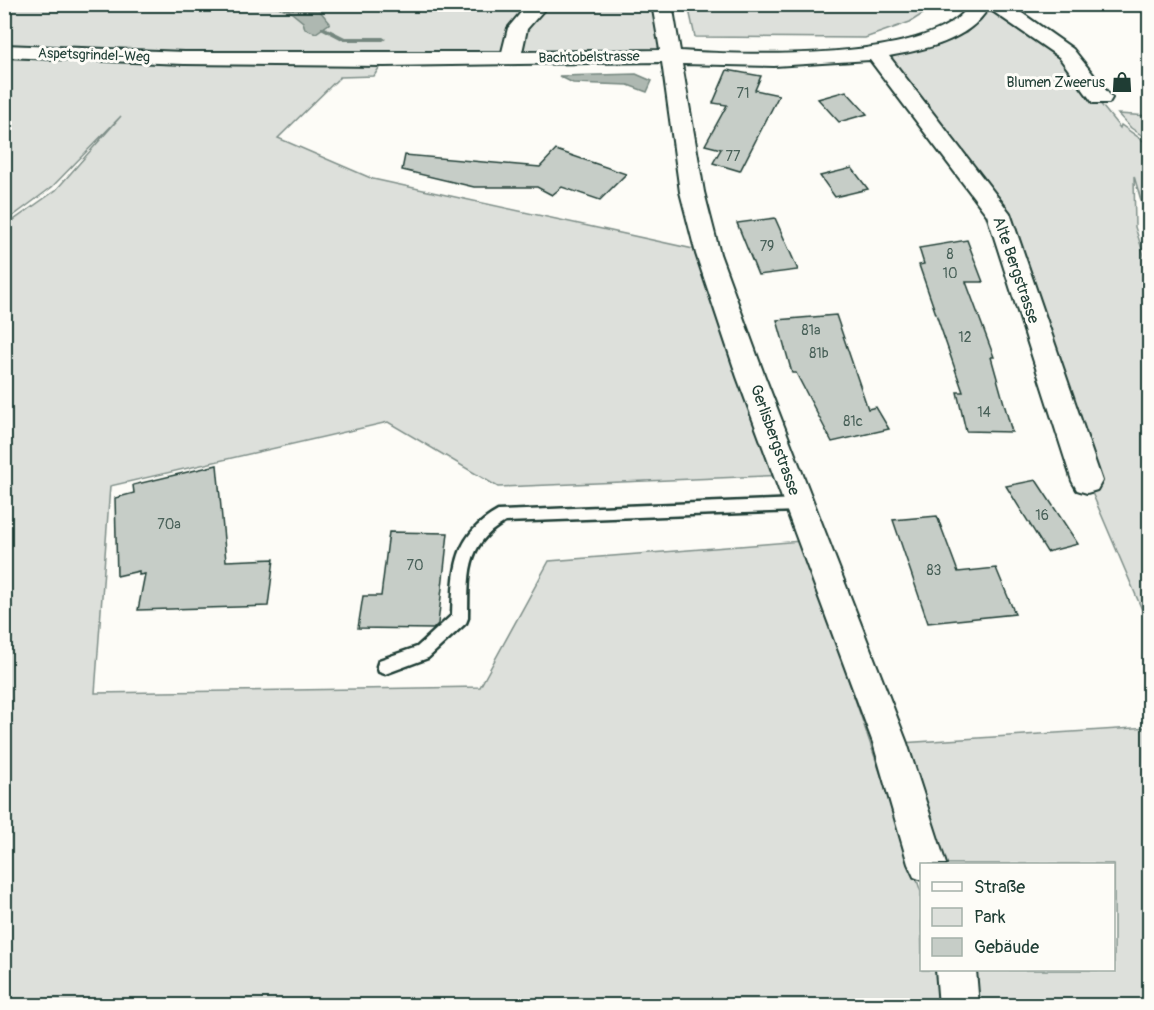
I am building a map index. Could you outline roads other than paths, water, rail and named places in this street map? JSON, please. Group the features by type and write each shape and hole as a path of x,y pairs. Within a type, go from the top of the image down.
{"street":[{"path":"512,59 511,40 518,26 540,4"},
{"name":"Gerlisbergstrasse","path":"662,4 673,57 684,154 707,252 798,505 890,744 927,863"},
{"name":"Bachtobelstrasse","path":"184,58 825,59 876,54 945,34 971,19 980,4"},
{"path":"995,4 1066,53 1101,98"},
{"name":"Aspetsgrindel-Weg","path":"4,51 184,58"},
{"name":"Alte Bergstrasse","path":"876,54 998,213 1087,481"},
{"path":"956,971 959,1005"}],"lane":[{"path":"385,666 422,653 460,618 463,557 484,524 503,516 798,505"}],"waterway":[{"path":"269,4 287,9"},
{"path":"323,28 344,39 383,39"}],"place":[{"name":"Blumen Zweerus","path":"1122,82"}]}
